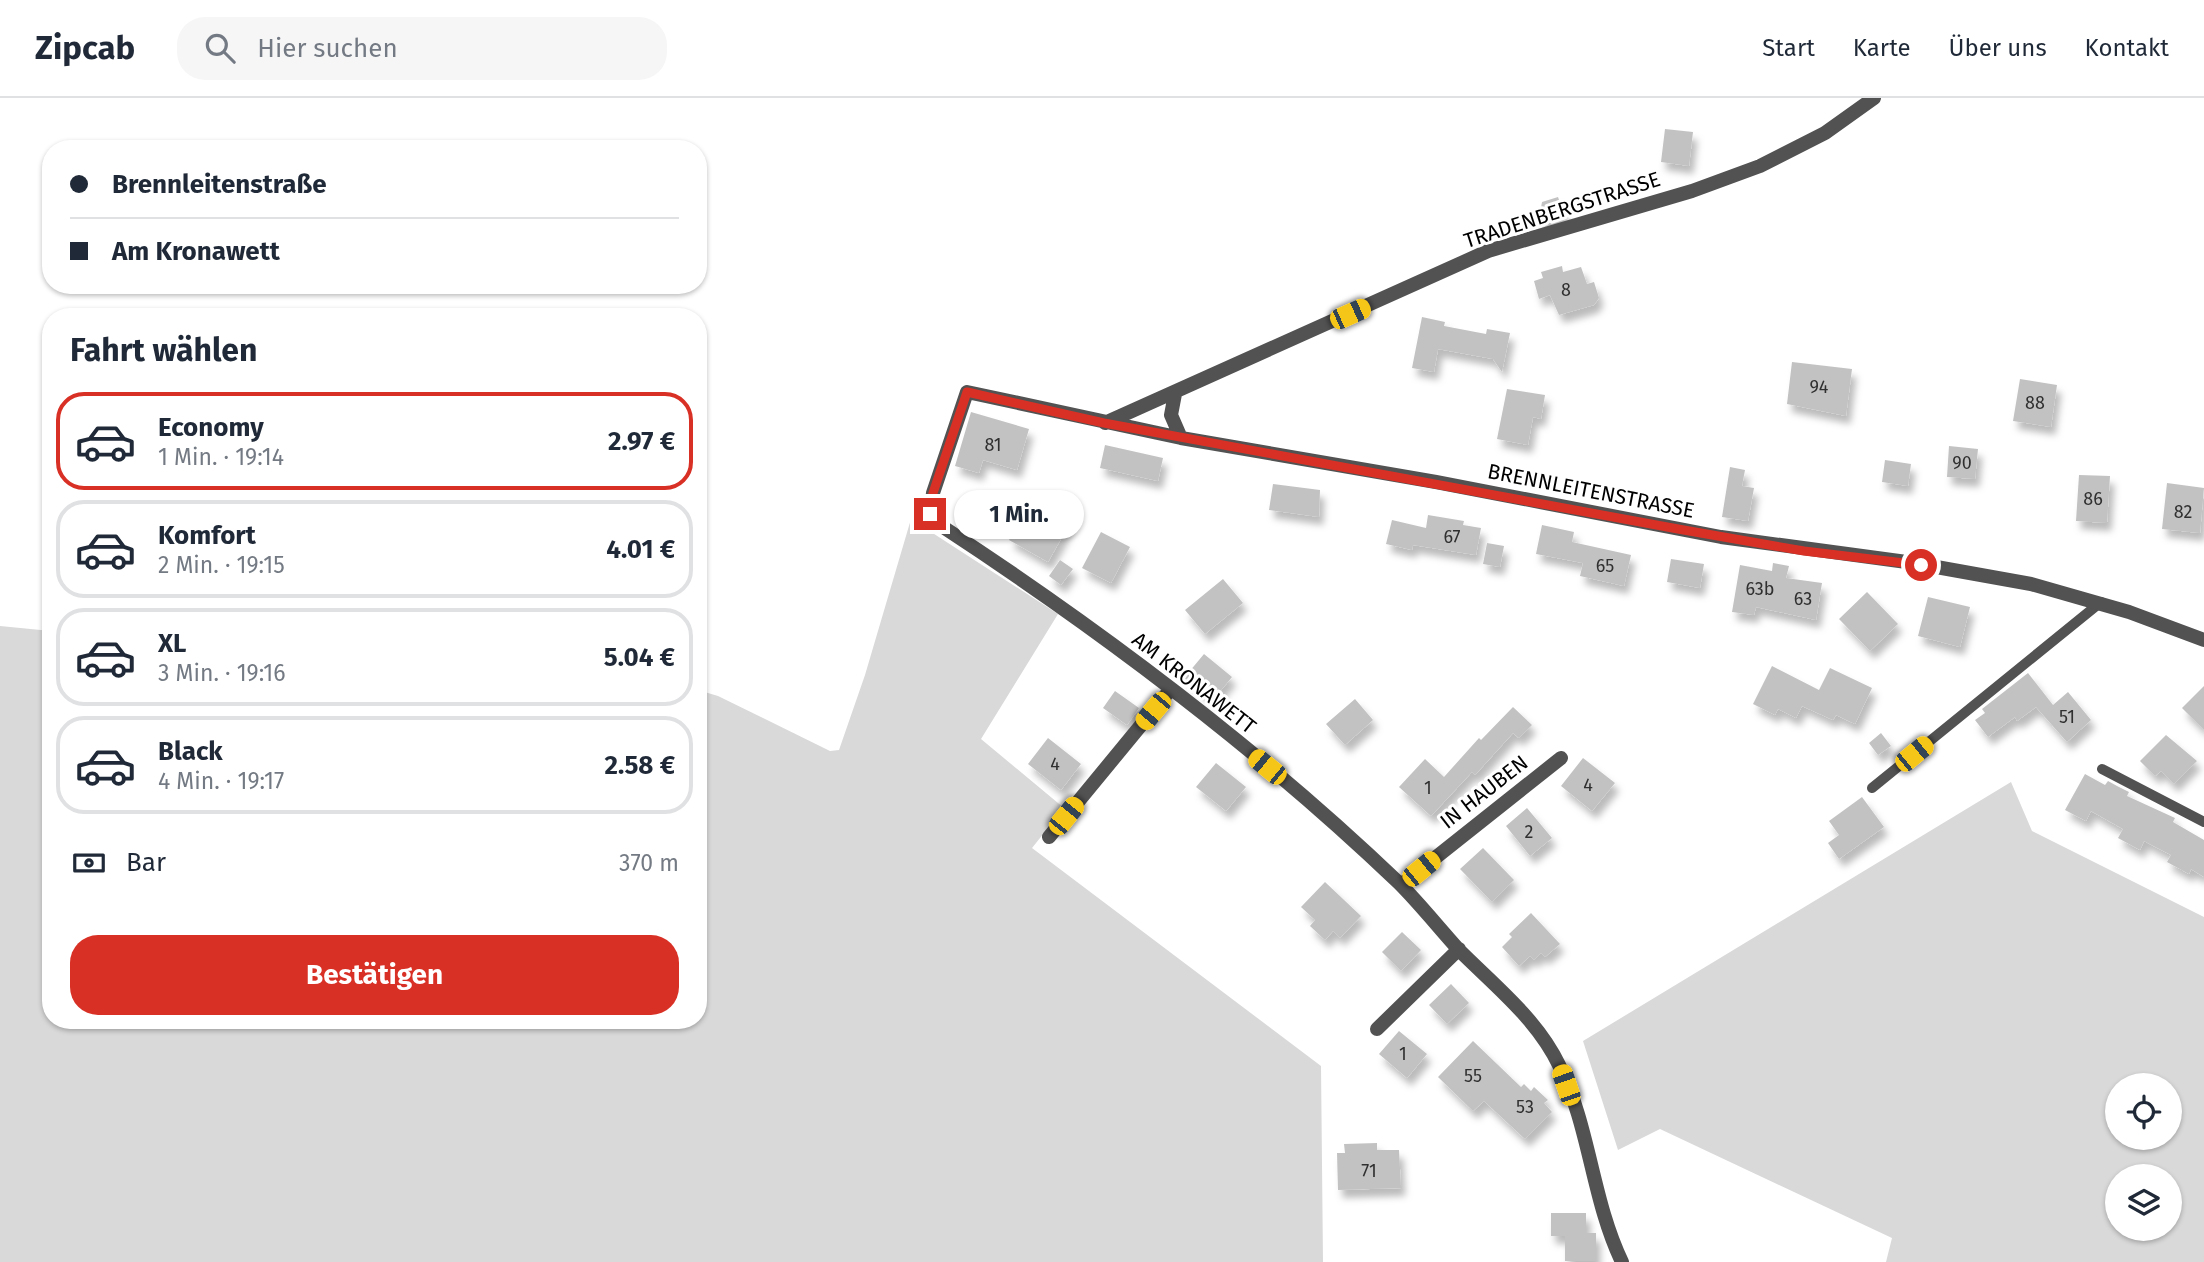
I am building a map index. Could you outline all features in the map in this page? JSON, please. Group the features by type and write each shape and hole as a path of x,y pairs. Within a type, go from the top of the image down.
{"street":[{"name":"TRADENBERGSTRASSE","path":"1104,423 1175,394 1488,251 1692,191 1760,166 1825,133 1874,98"},
{"name":"BRENNLEITENSTRASSE","path":"967,392 1181,438 1436,482 1734,539 1983,575 2101,603 2204,640"},
{"name":"AM KRONAWETT","path":"967,392 933,493 930,514 940,525 1051,598 1305,797 1401,885 1459,949 1526,1016 1560,1066 1579,1122 1604,1217 1622,1262"},
{"path":"1175,394 1171,415 1181,438"},
{"path":"1049,837 1170,690"},
{"name":"IN HAUBEN","path":"1401,885 1561,758"},
{"path":"1377,1030 1459,949"}],"lane":[{"path":"1872,788 2101,603"},
{"path":"2102,769 2204,822"}],"shaded area":[{"path":"911,519 1058,614 981,739 1064,808 1032,848 1321,1066 1323,1262 0,1262 0,626 42,630 42,1029 707,1029 707,693 830,751 839,750 865,675"},
{"path":"2011,782 2032,831 2204,917 2204,1262 1886,1262 1892,1238 1660,1129 1618,1150 1583,1041"}],"building":[{"path":"1665,129 1693,132 1689,166 1661,162"},
{"path":"1558,197 1565,217 1538,225 1542,202"},
{"path":"1562,266 1563,272 1581,267 1587,284 1594,282 1599,298 1594,305 1559,315 1550,295 1539,299 1534,281 1543,278 1541,272"},
{"path":"1422,317 1445,322 1444,326 1486,334 1487,329 1510,333 1502,372 1493,359 1438,349 1434,372 1412,368"},
{"path":"1792,362 1852,369 1846,416 1787,404"},
{"path":"2020,379 2057,385 2051,427 2013,421"},
{"path":"1507,389 1545,395 1541,419 1533,417 1528,445 1497,439"},
{"path":"971,412 1029,429 1017,470 983,460 979,473 955,466"},
{"path":"1105,445 1163,458 1158,481 1100,468"},
{"path":"1949,446 1978,449 1975,479 1947,477"},
{"path":"1885,460 1911,464 1908,486 1882,482"},
{"path":"1730,467 1745,470 1742,486 1754,488 1748,521 1722,517"},
{"path":"2079,475 2110,476 2107,523 2076,521"},
{"path":"2167,483 2204,488 2200,533 2162,529"},
{"path":"1273,484 1320,490 1319,517 1269,510"},
{"path":"1043,508 1070,523 1048,562 1009,540 1026,510 1038,516"},
{"path":"1428,515 1464,521 1463,525 1481,528 1476,555 1413,545 1412,550 1386,544 1392,520 1426,528"},
{"path":"1542,525 1574,532 1572,542 1631,555 1624,586 1580,576 1583,563 1536,554"},
{"path":"1101,532 1130,547 1111,583 1082,568"},
{"path":"1487,543 1504,546 1500,567 1483,564"},
{"path":"1671,559 1704,564 1700,588 1667,582"},
{"path":"1060,560 1073,569 1061,585 1049,576"},
{"path":"1773,563 1789,566 1786,578 1822,583 1816,620 1756,607 1754,615 1732,612 1740,565 1772,571"},
{"path":"1223,579 1243,603 1205,634 1185,610"},
{"path":"1867,592 1898,624 1870,651 1839,619"},
{"path":"1928,597 1970,607 1960,647 1918,636"},
{"path":"1204,654 1232,677 1212,701 1184,678"},
{"path":"1772,666 1819,690 1830,668 1872,688 1855,724 1836,715 1833,720 1802,706 1796,718 1778,709 1775,715 1753,704"},
{"path":"2028,673 2053,705 2068,692 2091,720 2067,742 2036,707 2017,721 2015,717 1988,737 1975,720 1985,713 1982,709"},
{"path":"2204,686 2204,730 2182,708"},
{"path":"1115,691 1139,708 1127,725 1103,708"},
{"path":"1355,699 1373,720 1345,745 1326,724"},
{"path":"1513,707 1532,725 1519,738 1513,733 1475,775 1472,772 1431,816 1399,787 1425,759 1444,777 1479,738 1481,740"},
{"path":"1881,733 1891,746 1878,755 1869,743"},
{"path":"2166,735 2197,761 2174,784 2161,771 2155,776 2140,761"},
{"path":"1048,738 1081,764 1061,790 1028,764"},
{"path":"1583,758 1615,783 1592,811 1561,786"},
{"path":"1216,763 1246,787 1226,811 1196,787"},
{"path":"2085,774 2105,785 2108,781 2129,792 2127,796 2175,818 2173,822 2204,840 2204,877 2191,869 2189,874 2167,862 2171,855 2144,841 2140,850 2118,838 2123,829 2091,811 2086,821 2065,810"},
{"path":"1862,797 1884,827 1839,859 1828,843 1839,835 1829,821"},
{"path":"1527,808 1552,838 1530,856 1506,826"},
{"path":"1483,848 1514,880 1492,902 1460,869"},
{"path":"1325,882 1361,916 1340,938 1333,931 1325,940 1310,926 1315,920 1301,907"},
{"path":"1531,913 1560,944 1545,957 1541,953 1534,960 1530,956 1519,966 1502,947 1512,937 1509,934"},
{"path":"1402,932 1421,950 1401,971 1382,952"},
{"path":"1451,984 1469,1003 1447,1024 1429,1005"},
{"path":"1399,1031 1427,1054 1407,1078 1379,1054"},
{"path":"1473,1041 1521,1087 1524,1084 1531,1091 1534,1087 1548,1100 1544,1103 1552,1112 1525,1139 1484,1101 1473,1111 1438,1077"},
{"path":"1377,1143 1377,1150 1399,1150 1401,1188 1338,1190 1337,1153 1345,1153 1344,1144"},
{"path":"1551,1213 1586,1213 1586,1233 1596,1233 1596,1261 1565,1261 1565,1236 1551,1236"}],"route":[{"path":"930,514 933,493 967,392 1104,423 1436,482 1678,529 1804,551 1921,565"}]}
